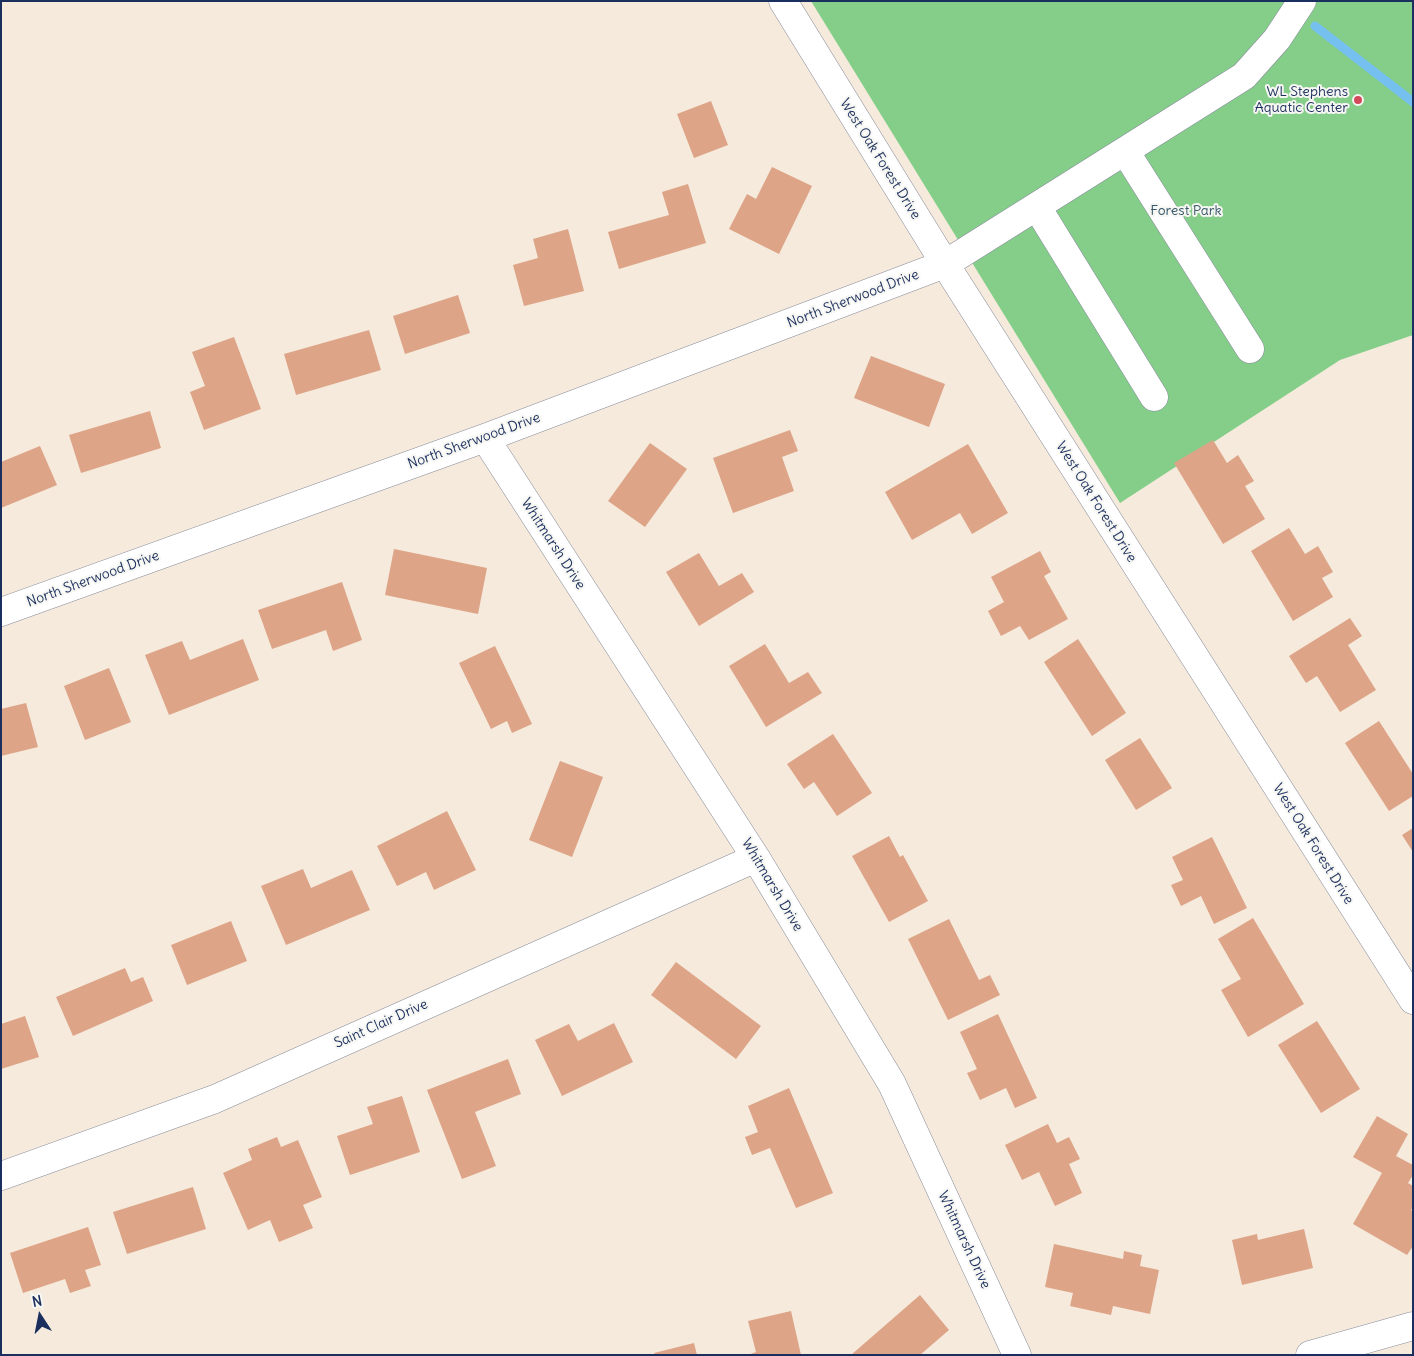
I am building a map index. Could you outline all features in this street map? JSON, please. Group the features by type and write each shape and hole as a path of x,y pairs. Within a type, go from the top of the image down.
{"street":[{"name":"West Oak Forest Drive","path":"783,1 945,264 1413,1000"},
{"name":"North Sherwood Drive","path":"1,612 485,438 945,264 1244,76 1277,39 1302,1"},
{"path":"1125,151 1250,350"},
{"path":"1037,207 1154,397"},
{"name":"Whitmarsh Drive","path":"485,438 756,858 892,1084 1017,1355"},
{"name":"Saint Clair Drive","path":"1,1176 215,1099 756,858"},
{"path":"1310,1355 1413,1326"}],"green space":[{"name":"Forest Park","path":"811,1 1413,1 1413,335 1340,360 1120,503"}],"building":[{"path":"711,101 728,145 694,158 677,114"},
{"path":"772,167 812,186 779,254 729,229 747,194 756,199"},
{"path":"688,184 706,243 619,269 608,232 669,215 662,192"},
{"path":"568,229 584,291 524,306 513,265 538,258 533,239"},
{"path":"458,295 470,333 405,354 393,316"},
{"path":"369,330 381,370 296,395 284,354"},
{"path":"234,337 261,409 204,430 190,392 205,386 192,352"},
{"path":"871,356 945,384 929,427 854,398"},
{"path":"150,411 161,448 81,473 69,435"},
{"path":"790,430 798,451 782,457 794,491 733,513 713,458"},
{"path":"1213,440 1227,463 1238,455 1254,481 1245,486 1265,519 1223,544 1174,463"},
{"path":"650,443 687,469 645,527 608,501"},
{"path":"968,444 1008,513 972,534 960,513 912,540 885,492"},
{"path":"40,446 57,485 1,508 1,462"},
{"path":"1289,528 1305,554 1318,546 1333,572 1322,578 1333,597 1293,621 1251,551"},
{"path":"394,549 487,568 478,614 385,595"},
{"path":"1040,551 1051,572 1044,576 1068,619 1029,640 1020,626 1001,636 988,611 1004,602 991,577"},
{"path":"699,553 719,586 742,573 754,592 699,626 666,572"},
{"path":"342,582 362,640 333,651 326,630 272,649 258,610"},
{"path":"1350,618 1362,636 1348,645 1376,690 1340,712 1317,676 1306,683 1289,656"},
{"path":"243,639 259,680 169,715 145,655 182,641 190,660"},
{"path":"1078,639 1126,713 1092,736 1044,662"},
{"path":"765,644 789,683 808,672 822,693 766,727 729,666"},
{"path":"495,646 532,724 512,733 507,721 491,729 459,663"},
{"path":"109,668 131,722 85,740 64,686"},
{"path":"26,703 38,747 1,756 1,709"},
{"path":"1379,721 1413,774 1413,796 1389,811 1345,743"},
{"path":"833,734 872,793 837,816 814,782 804,789 787,764"},
{"path":"1140,738 1172,788 1136,810 1105,760"},
{"path":"560,761 603,777 572,857 529,840"},
{"path":"447,811 476,870 434,890 426,872 397,886 377,846"},
{"path":"1413,828 1413,852 1402,835"},
{"path":"889,836 900,857 903,855 928,901 889,922 852,856"},
{"path":"1212,837 1247,908 1214,924 1201,896 1181,906 1171,885 1183,880 1172,857"},
{"path":"303,869 311,888 352,870 370,910 286,945 261,886"},
{"path":"1253,918 1304,1004 1248,1037 1221,990 1241,979 1218,939"},
{"path":"949,919 979,980 990,975 1000,995 948,1020 908,939"},
{"path":"231,921 247,961 187,985 171,945"},
{"path":"676,962 761,1026 736,1059 651,995"},
{"path":"125,968 131,982 143,977 153,1001 73,1036 56,997"},
{"path":"998,1014 1037,1098 1015,1108 1006,1088 980,1100 967,1073 977,1069 960,1032"},
{"path":"25,1016 39,1057 1,1069 1,1024"},
{"path":"1317,1021 1360,1089 1321,1113 1278,1045"},
{"path":"614,1023 633,1062 562,1096 535,1040 569,1024 578,1041"},
{"path":"508,1059 521,1094 475,1112 496,1166 462,1179 427,1090"},
{"path":"789,1088 833,1193 796,1208 770,1148 752,1155 745,1137 758,1132 748,1106"},
{"path":"402,1096 420,1152 350,1175 337,1136 373,1124 367,1107"},
{"path":"1377,1116 1408,1134 1396,1156 1413,1165 1413,1175 1408,1183 1413,1186 1413,1207 1411,1210 1413,1211 1413,1246 1407,1255 1353,1224 1382,1173 1353,1157"},
{"path":"1048,1124 1057,1143 1069,1137 1080,1159 1069,1164 1082,1193 1055,1206 1039,1172 1022,1180 1005,1145"},
{"path":"277,1137 281,1147 298,1140 322,1197 303,1205 313,1228 279,1242 270,1220 248,1230 223,1173 252,1160 248,1149"},
{"path":"193,1187 206,1229 127,1254 113,1212"},
{"path":"88,1227 101,1265 85,1270 91,1286 70,1293 65,1279 23,1293 10,1253"},
{"path":"1304,1229 1313,1268 1242,1285 1232,1240 1257,1234 1258,1240"},
{"path":"1054,1244 1123,1259 1124,1251 1142,1255 1140,1266 1159,1270 1150,1314 1113,1306 1111,1315 1070,1306 1073,1293 1045,1287"},
{"path":"920,1295 949,1330 920,1355 851,1355"},
{"path":"791,1311 801,1355 748,1355 756,1352 748,1321"},
{"path":"694,1343 697,1355 655,1355 654,1353"}],"waterway":[{"path":"1315,26 1413,102"}],"place":[{"name":"WL Stephens Aquatic Center","path":"1358,100"}]}
